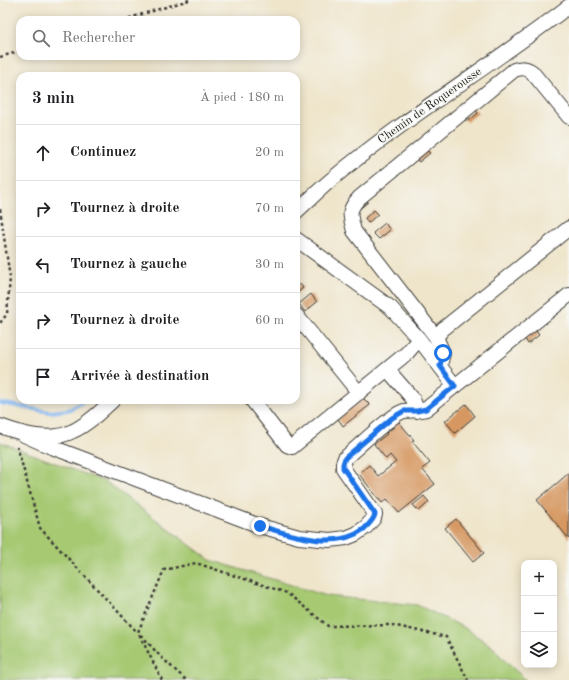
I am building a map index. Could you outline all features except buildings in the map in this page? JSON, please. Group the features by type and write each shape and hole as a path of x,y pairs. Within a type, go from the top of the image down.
{"street":[{"name":"Chemin de Roquerousse","path":"300,208 331,180 369,150 527,38 569,6"},
{"path":"440,366 443,353 436,337 354,231 350,216 351,207 359,198 514,70 522,68 528,69 532,72 569,117"},
{"path":"436,337 443,329 569,228"},
{"path":"300,242 391,308 419,339 455,386"},
{"path":"0,426 260,526 299,537 330,540 346,538 356,534 374,518 375,514 343,468 345,458 392,418 404,411 426,409 569,295"},
{"path":"300,320 358,393"},
{"path":"255,404 287,445 292,447 407,353 419,339"},
{"path":"387,369 413,399 417,411"},
{"path":"22,434 47,437 72,432 85,424 108,404"}],"path":[{"path":"136,16 189,0"},
{"path":"0,57 16,52"},
{"path":"0,209 10,278 7,314 0,323"},
{"path":"22,434 16,443 40,528 160,656 186,680"},
{"path":"162,680 138,632 164,570 196,563 287,593 328,626 392,625 446,637 468,680"}],"green space":[{"path":"0,442 106,482 210,560 327,596 417,605 465,628 494,648 501,657 526,680 0,680"}],"waterway":[{"path":"0,403 50,412 68,410 79,404"}],"route":[{"path":"260,526 299,537 330,540 346,538 356,534 366,527 374,518 375,514 343,468 345,458 392,418 404,411 426,409 455,386 440,366 443,353"}]}
